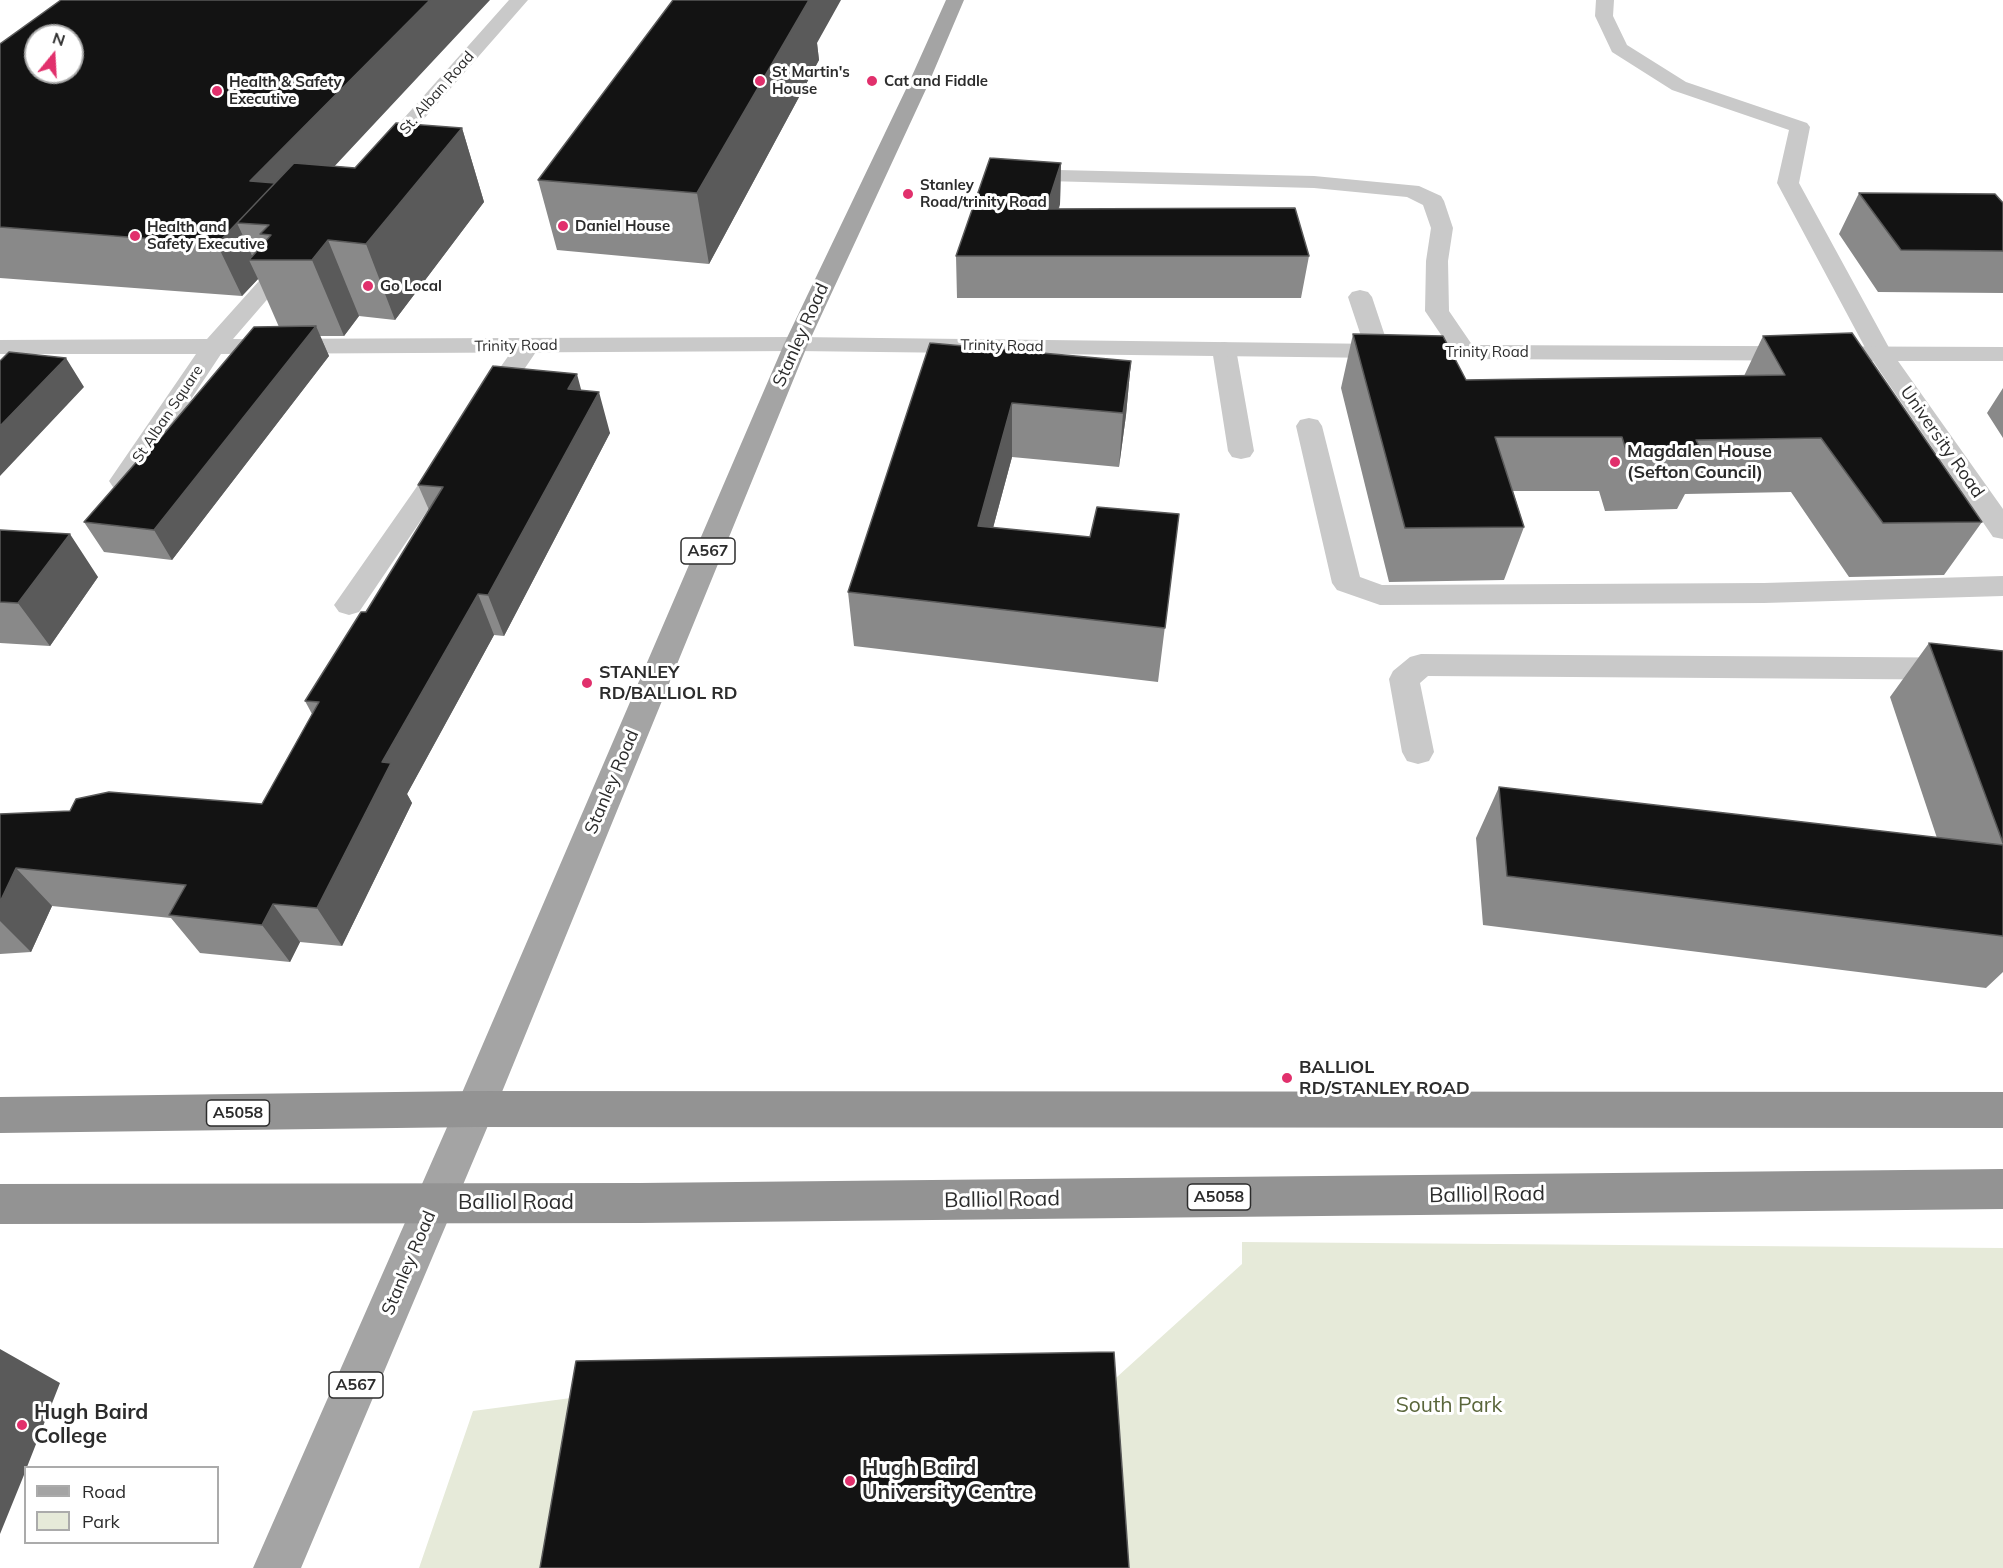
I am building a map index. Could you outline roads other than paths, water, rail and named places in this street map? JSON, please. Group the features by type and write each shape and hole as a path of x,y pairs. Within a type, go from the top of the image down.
{"highway":[{"name":"A5058","path":"0,1115 475,1109 2003,1110"},
{"name":"Balliol Road","path":"0,1204 640,1203 2003,1189"}],"main road":[{"name":"Stanley Road","path":"277,1568 475,1109 796,344 917,87 955,0"}],"street":[{"name":"St. Alban Road","path":"366,174 519,0"},
{"name":"University Road","path":"1605,0 1604,16 1618,48 1679,86 1800,127 1788,183 1881,354 2003,530"},
{"path":"1010,174 1314,182 1411,191 1432,201 1442,228 1437,261 1437,311 1465,352"},
{"path":"212,348 304,243"},
{"path":"1360,297 1378,351"},
{"name":"Trinity Road","path":"0,347 796,344 1465,352 2003,354"},
{"path":"349,605 528,346"},
{"name":"St Alban Square","path":"123,481 212,348"},
{"path":"1224,349 1241,451"},
{"path":"1309,426 1347,583 1380,595 1764,593 2003,586"},
{"path":"1418,752 1404,680 1420,665 2003,669"}],"place":[{"name":"St Martin's House","path":"760,81"},
{"name":"Cat and Fiddle","path":"872,81"},
{"name":"Health & Safety Executive","path":"217,91"},
{"name":"Stanley Road/trinity Road","path":"908,194"},
{"name":"Daniel House","path":"563,226"},
{"name":"Health and Safety Executive","path":"135,236"},
{"name":"Go Local","path":"368,286"},
{"name":"Magdalen House (Sefton Council)","path":"1615,462"},
{"name":"STANLEY RD/BALLIOL RD","path":"587,683"},
{"name":"BALLIOL RD/STANLEY ROAD","path":"1287,1078"},
{"name":"Hugh Baird College","path":"22,1425"},
{"name":"Hugh Baird University Centre","path":"850,1481"}],"park label":[{"name":"South Park","path":"1449,1406"}]}
